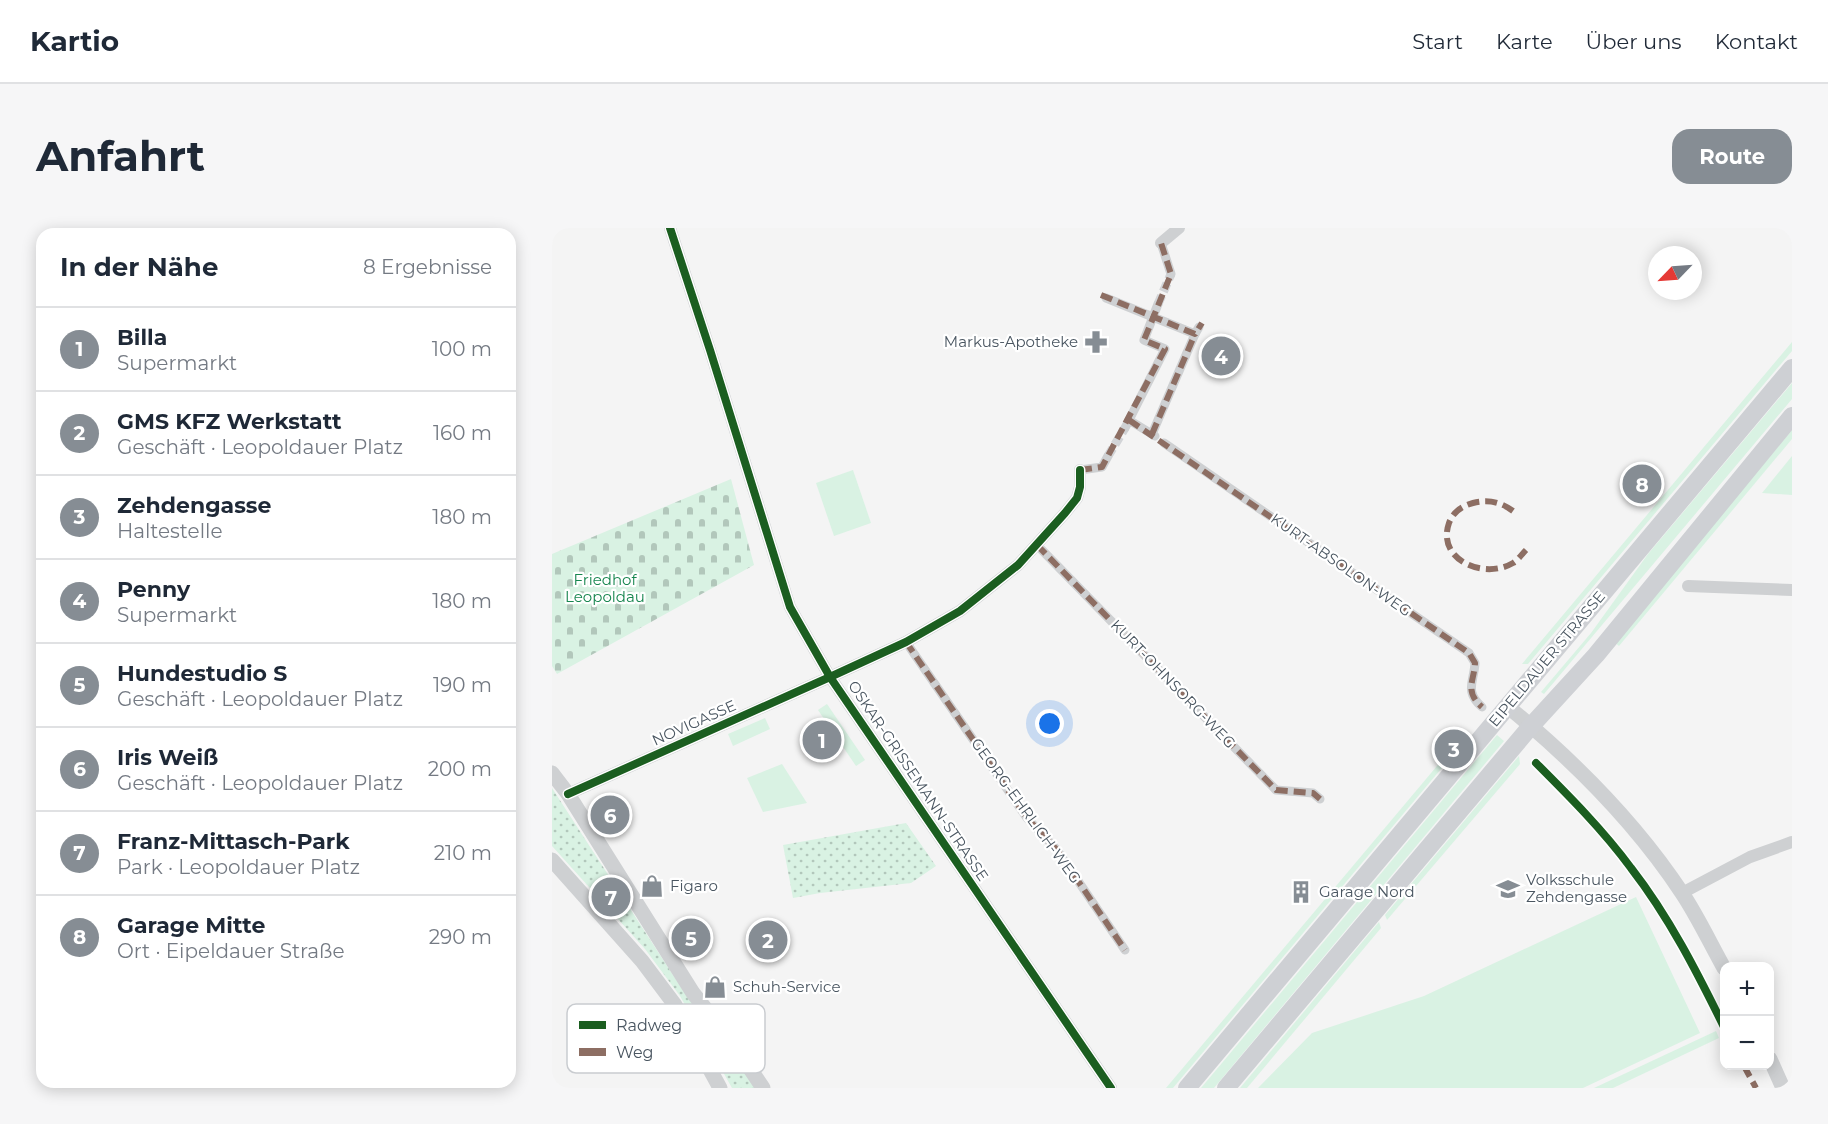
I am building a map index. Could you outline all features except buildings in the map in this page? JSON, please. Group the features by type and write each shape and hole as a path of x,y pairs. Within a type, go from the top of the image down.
{"main road":[{"name":"EIPELDAUER STRASSE","path":"1187,1088 1792,368"},
{"name":"EIPELDAUER STRASSE","path":"1226,1088 1531,726 1596,655 1792,416"}],"street":[{"name":"OSKAR-GRISSEMANN-STRASSE","path":"670,228 790,608 830,677 1112,1088"},
{"path":"1171,274 1161,243 1179,228"},
{"path":"1106,298 1152,317 1197,330 1158,439"},
{"path":"1152,317 1158,304"},
{"name":"KURT-ABSOLON-WEG","path":"1152,317 1144,340 1165,349 1127,424 1158,439 1469,653 1475,663 1470,688 1473,698 1482,707"},
{"path":"1080,470 1102,467 1108,456"},
{"name":"NOVIGASSE","path":"568,794 906,642 973,602 1018,565 1077,498 1080,487 1080,470"},
{"name":"KURT-OHNSORG-WEG","path":"1037,545 1276,790 1313,793 1320,799"},
{"path":"1688,586 1792,590"},
{"name":"GEORG-EHRLICH-WEG","path":"906,642 1027,818 1057,850 1125,950"},
{"path":"1507,706 1581,771 1636,833 1682,893 1721,962"},
{"path":"552,773 568,794 702,1004"},
{"path":"1682,893 1750,857 1792,842"},
{"path":"552,860 642,961 674,1004"},
{"path":"1774,1068 1783,1088"},
{"path":"712,1073 720,1088"},
{"path":"753,1073 763,1088"}],"green space":[{"path":"1792,342 1792,351 1528,664 1522,664"},
{"path":"1792,383 1792,399 1544,694 1541,692 1591,633 1648,554"},
{"path":"1792,430 1792,439 1619,646 1614,642"},
{"path":"1792,456 1792,495 1762,493"},
{"path":"853,470 871,523 834,536 816,483"},
{"name":"Friedhof Leopoldau","path":"731,479 754,565 557,674 552,666 552,554"},
{"path":"827,704 865,760 856,766 818,710"},
{"path":"765,718 770,729 733,746 728,734"},
{"path":"1497,735 1504,741 1214,1088 1201,1088"},
{"path":"1519,756 1520,764 1387,920 1385,915"},
{"path":"1442,760 1446,763 1173,1088 1166,1088"},
{"path":"782,764 807,803 763,812 747,778"},
{"path":"552,788 693,1004 685,1004 645,949 552,846"},
{"path":"906,823 936,866 911,883 793,898 783,845"},
{"path":"1636,897 1700,1033 1583,1088 1258,1088 1312,1033 1424,996"},
{"path":"1379,922 1381,928 1247,1088 1240,1088"},
{"path":"1716,1031 1719,1038 1613,1088 1594,1088"},
{"path":"724,1073 746,1073 757,1088 732,1088"}],"tunnel":[{"path":"1158,304 1171,274"},
{"path":"1108,456 1125,428"}],"marked path":[{"path":"1080,470 1102,467 1165,349 1144,340 1171,274 1161,243"},
{"path":"1101,295 1195,334 1202,323"},
{"path":"1152,434 1195,334"},
{"path":"1129,420 1469,653 1475,663 1471,686 1473,696 1482,707"},
{"path":"1513,511 1504,505 1489,501 1473,503 1462,508 1455,513 1449,523 1447,536 1449,547 1465,563 1477,568 1489,569 1501,568 1513,563 1526,550"},
{"path":"1037,545 1276,790 1313,793 1320,799"},
{"path":"906,642 1027,818 1057,850 1125,950"},
{"path":"1746,1070 1756,1088"}],"cycle path":[{"path":"670,228 790,607 830,677 1111,1088"},
{"path":"568,794 906,642 960,611 1018,565 1065,513 1077,498 1080,487 1080,470"},
{"path":"1536,763 1597,827 1645,887 1682,945 1720,1019"}],"place":[{"name":"Markus-Apotheke","path":"1096,342"},
{"name":"Penny","path":"1221,356"},
{"name":"Garage Mitte","path":"1642,484"},
{"name":"Billa","path":"822,740"},
{"name":"Zehdengasse","path":"1454,749"},
{"name":"Iris Weiß","path":"610,815"},
{"name":"Figaro","path":"652,886"},
{"name":"Volksschule Zehdengasse","path":"1508,889"},
{"name":"Garage Nord","path":"1301,892"},
{"name":"Franz-Mittasch-Park","path":"611,897"},
{"name":"Hundestudio S","path":"691,938"},
{"name":"GMS KFZ Werkstatt","path":"768,940"},
{"name":"Schuh-Service","path":"715,987"}]}
